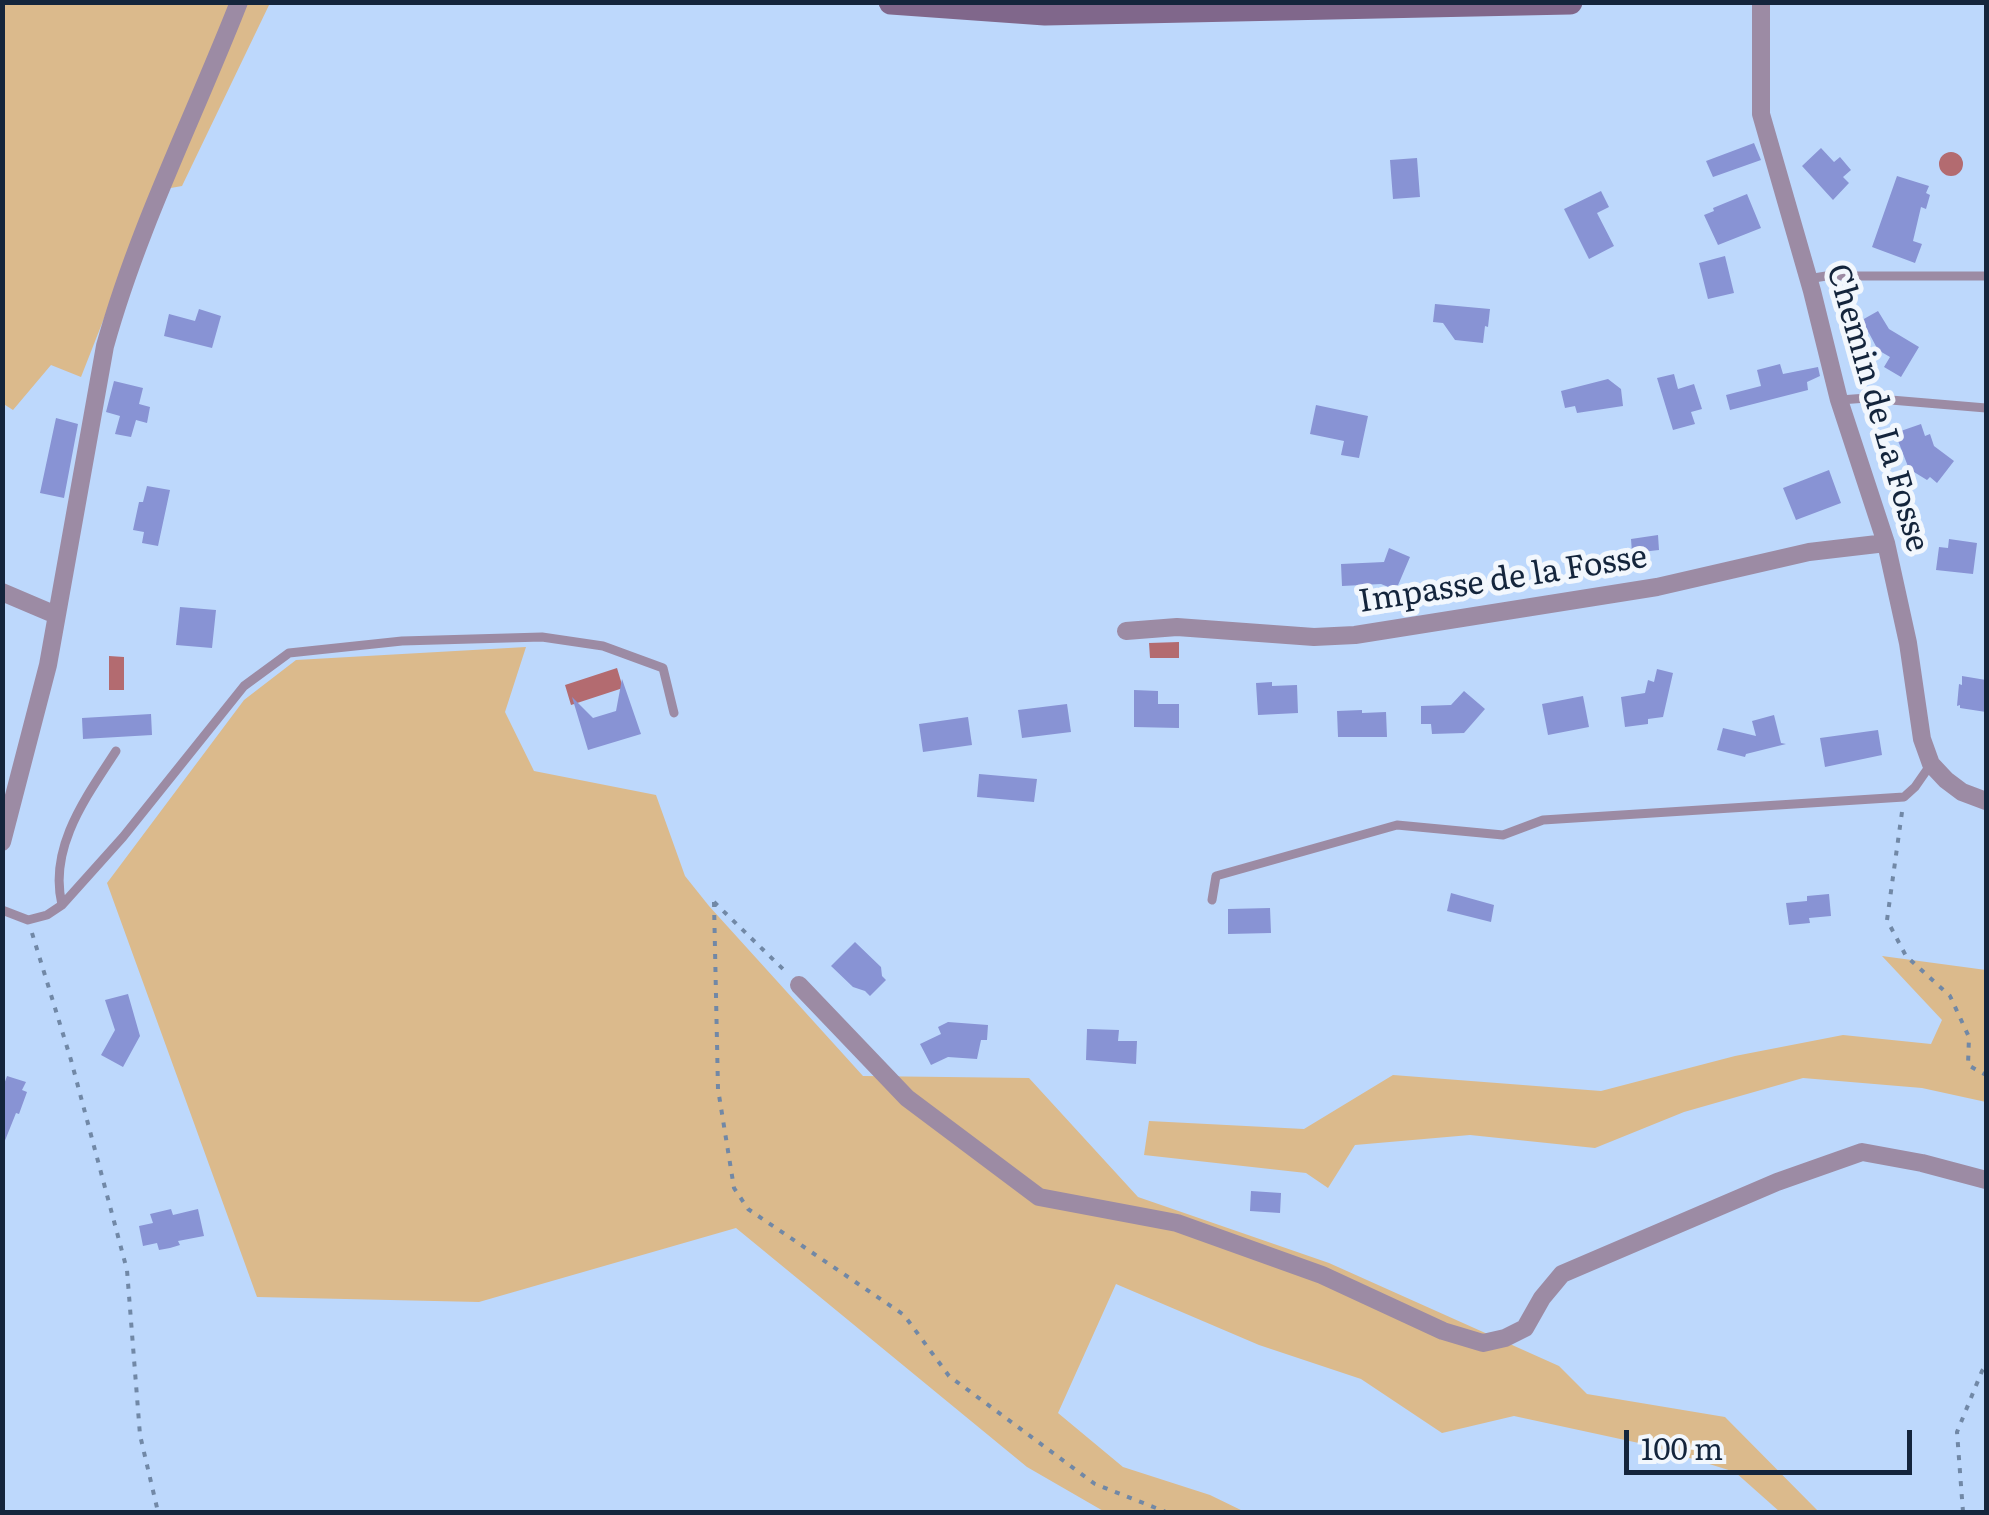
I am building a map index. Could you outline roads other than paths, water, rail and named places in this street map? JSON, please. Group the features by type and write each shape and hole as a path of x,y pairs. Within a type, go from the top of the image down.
{"main road":[{"path":"890,2 1045,13 1570,2"}],"street":[{"path":"2,842 48,665 105,346 117,303 148,218 240,2"},
{"name":"Chemin de La Fosse","path":"1761,2 1761,114 1838,400 1886,543 1908,643 1922,739 1931,764"},
{"name":"Impasse de la Fosse","path":"1126,632 1177,627 1314,637 1354,634 1658,587 1808,552 1886,543"},
{"path":"2,592 56,614"},
{"path":"1931,764 1962,792 1986,801"},
{"path":"799,985 907,1098 1040,1197 1177,1223 1322,1275 1443,1331 1483,1343 1526,1328 1542,1298 1562,1274 1778,1182 1862,1152 1986,1180"}],"lane":[{"path":"1808,279 1986,276"},
{"path":"1838,400 1867,398 1986,408"},
{"path":"2,910 28,920 62,905 123,838 244,686 289,653 402,641 542,637 603,646 663,668 674,712"},
{"path":"62,905 58,892 60,864 75,816 116,751"},
{"path":"1212,900 1216,876 1396,825 1503,835 1543,820 1904,797 1931,764"}]}
